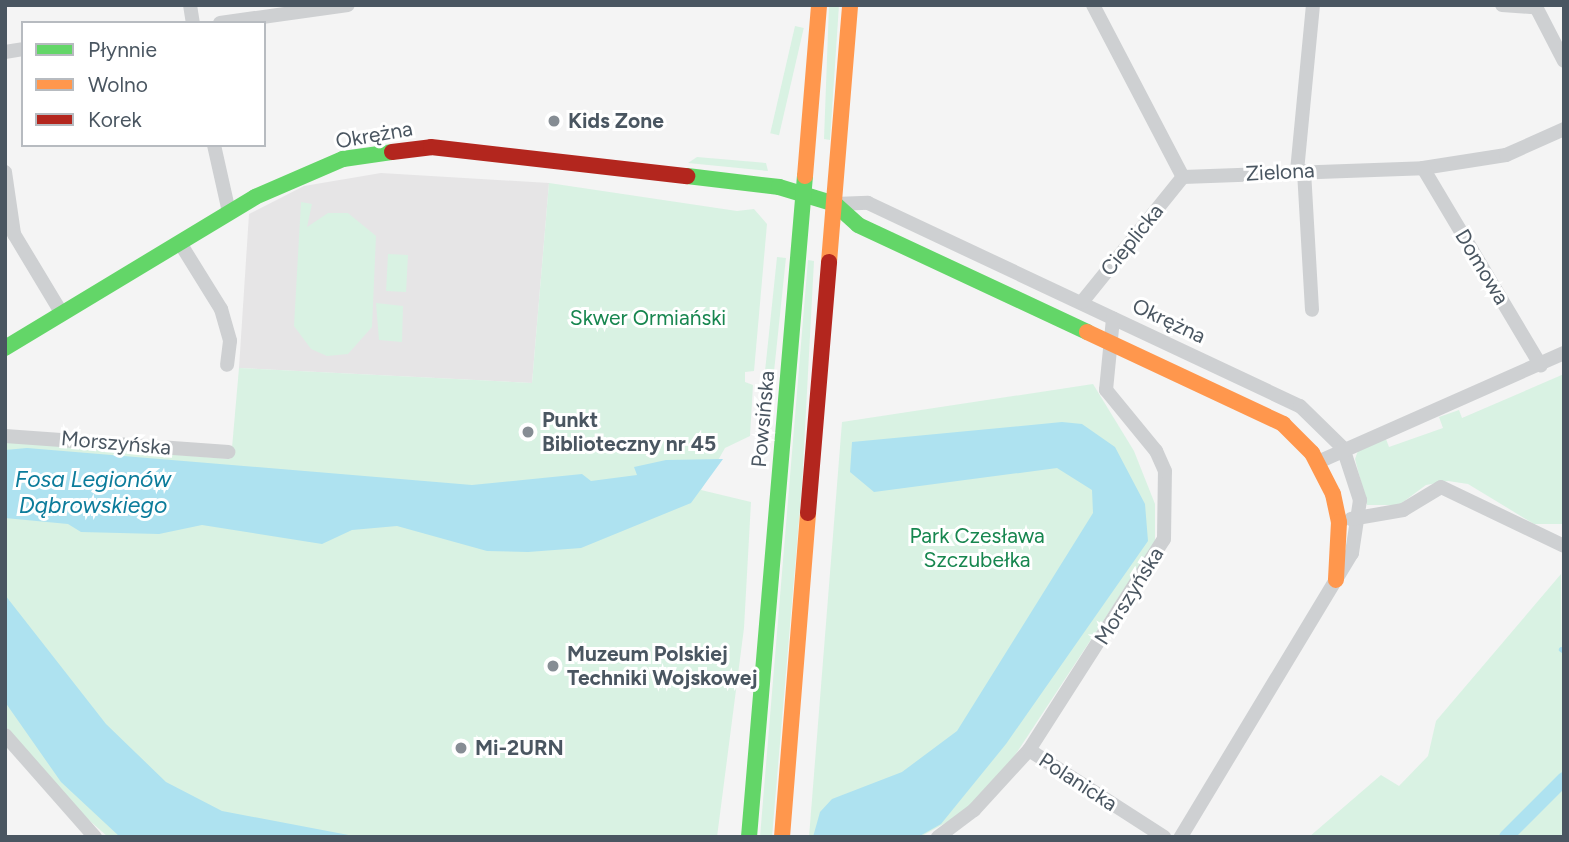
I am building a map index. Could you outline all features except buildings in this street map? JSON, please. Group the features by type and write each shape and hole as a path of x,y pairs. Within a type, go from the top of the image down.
{"main road":[{"name":"Powsińska","path":"749,837 819,5"},
{"path":"782,837 850,5"},
{"name":"Okrężna","path":"5,348 285,180 343,159 431,147 648,167 803,192 835,204 858,225 1283,424 1318,462 1339,522 1336,580"}],"street":[{"path":"234,21 348,5"},
{"path":"1093,5 1183,177"},
{"path":"1312,310 1300,171 1313,5"},
{"path":"1502,5 1534,6 1564,61"},
{"name":"Zielona","path":"1183,177 1423,168 1506,155 1564,129"},
{"path":"214,147 229,212"},
{"name":"Domowa","path":"1423,168 1541,366"},
{"path":"5,172 15,234 62,314"},
{"name":"Cieplicka","path":"1082,302 1183,177"},
{"name":"Okrężna","path":"835,204 860,200 1300,406 1343,448 1360,517 1352,553 1181,837"},
{"path":"180,243 221,309 230,341 227,365"},
{"name":"Morszyńska","path":"938,837 974,810 1029,750 1153,561 1169,517 1156,451 1106,390 1108,344 1113,318"},
{"path":"1318,462 1343,448 1564,354"},
{"name":"Morszyńska","path":"5,436 228,452"},
{"path":"1339,522 1403,510 1441,487 1564,546"},
{"path":"5,735 95,837"},
{"name":"Polanicka","path":"1029,750 1164,837"}],"shaded area":[{"path":"381,173 549,183 532,383 239,368 249,214 304,186"}],"green space":[{"path":"829,5 839,5 830,140 824,139"},
{"path":"795,26 804,28 779,135 770,133"},
{"path":"697,157 766,163 768,171 688,163"},
{"name":"Skwer Ormiański","path":"549,183 737,211 754,209 767,224 754,371 745,372 745,382 753,385 750,436 725,448 701,490 751,502 744,628 717,837 108,837 54,789 5,725 5,442 231,459 239,368 532,383"},
{"path":"301,202 312,204 307,227 328,213 348,213 376,236 372,327 348,354 327,356 311,349 294,326"},
{"path":"388,254 408,255 406,292 386,291"},
{"path":"777,257 786,258 767,436 758,435"},
{"path":"808,260 814,261 802,485 772,837 760,837"},
{"path":"376,303 403,306 402,342 379,340"},
{"path":"1564,374 1564,524 1534,524 1468,484 1448,481 1426,485 1399,505 1367,505 1355,459 1359,448 1386,439 1389,447 1443,428 1439,417 1459,410 1462,418"},
{"name":"Park Czesława Szczubełka","path":"1093,384 1134,451 1155,504 1155,542 1000,778 967,811 920,837 809,837 842,422"},
{"path":"1561,574 1564,837 1309,837 1381,775 1399,786 1428,756 1436,721"}],"water":[{"path":"1062,422 1082,424 1115,447 1145,504 1148,541 1006,744 941,824 918,837 813,837 820,812 832,799 902,772 957,731 1093,513 1092,490 1057,468 874,492 850,472 852,442"},
{"name":"Fosa Legionów Dąbrowskiego","path":"27,448 472,485 582,474 591,481 637,475 634,467 666,460 723,459 691,503 581,548 528,552 487,551 397,526 352,530 322,544 202,525 159,534 81,532 68,524 5,518 5,450"},
{"path":"5,595 106,724 166,782 222,811 359,837 120,837 61,782 5,702"}],"waterway":[{"path":"1506,837 1564,779"}],"traffic: fast":[{"path":"5,348 255,197 343,159 392,152"},
{"path":"687,176 779,187 835,204 858,225 1087,332"},
{"path":"749,837 805,176"}],"traffic: slow":[{"path":"805,176 819,5"},
{"path":"829,262 850,5"},
{"path":"1087,332 1283,424 1312,453 1333,494 1339,522 1336,580"},
{"path":"782,837 808,513"}],"traffic: jam":[{"path":"392,152 431,147 687,176"},
{"path":"808,513 829,262"}],"place":[{"name":"Kids Zone","path":"554,121"},
{"name":"Punkt Biblioteczny nr 45","path":"528,432"},
{"name":"Muzeum Polskiej Techniki Wojskowej","path":"553,666"},
{"name":"Mi-2URN","path":"461,748"}]}
